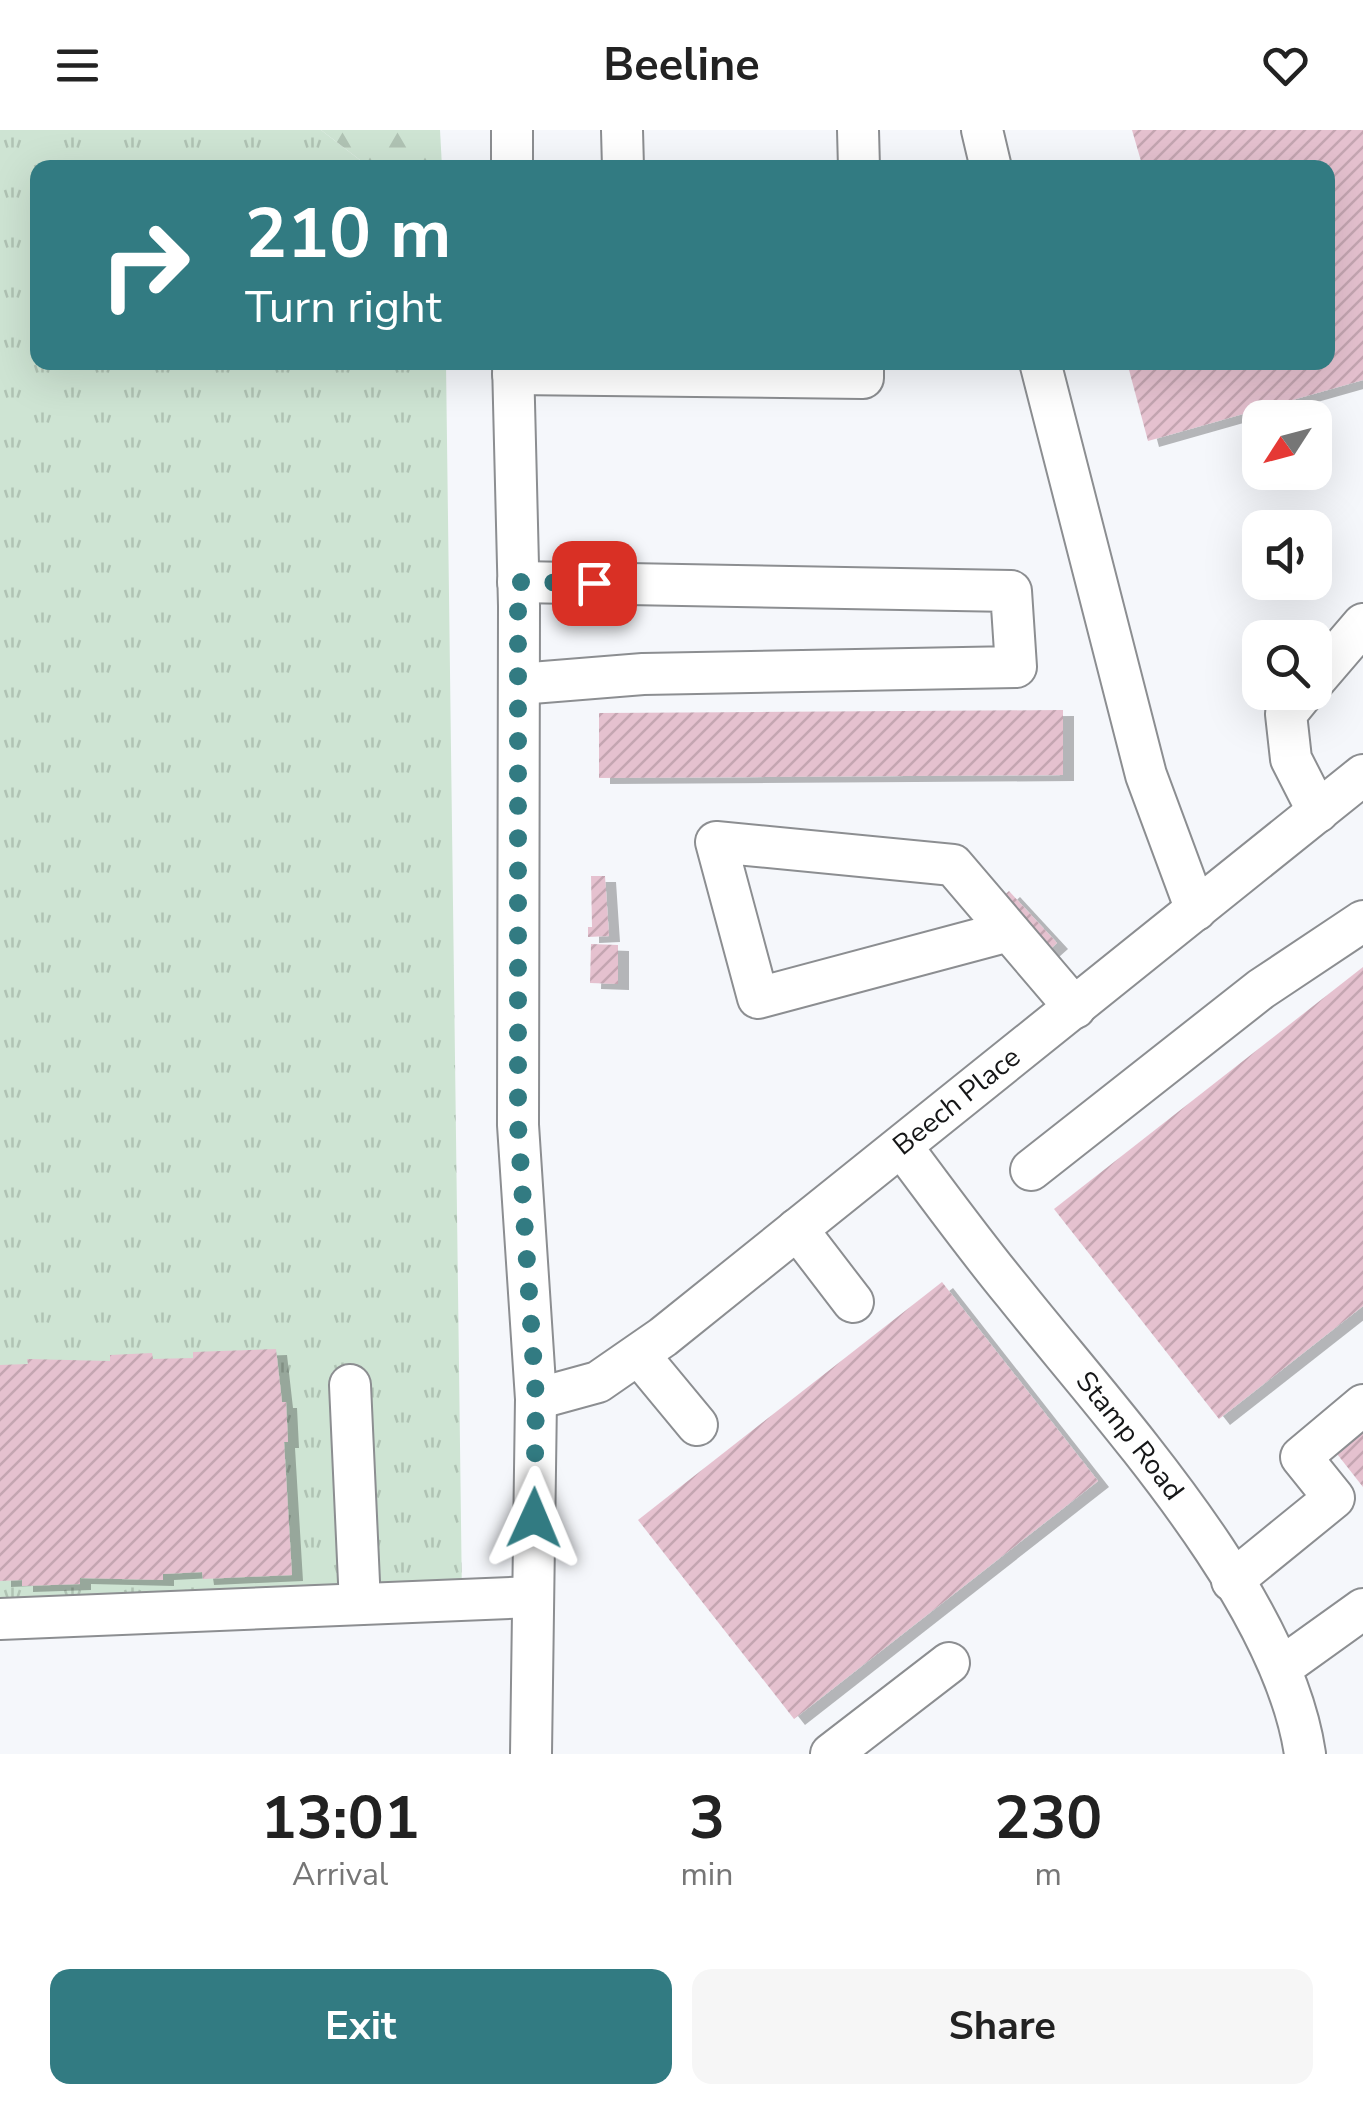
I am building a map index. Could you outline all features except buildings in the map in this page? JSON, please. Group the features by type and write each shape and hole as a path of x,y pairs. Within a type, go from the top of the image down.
{"street":[{"path":"512,130 512,160"},
{"path":"622,130 623,160"},
{"path":"857,160 858,130"},
{"path":"982,130 990,160"},
{"path":"513,370 518,582 518,1125 536,1399 531,1754"},
{"path":"656,370 863,378 863,370"},
{"path":"1042,370 1146,775 1196,910"},
{"path":"518,582 1011,591 1016,667 644,674 518,684"},
{"path":"1332,660 1363,624"},
{"path":"1289,710 1286,714 1291,759 1318,812"},
{"name":"Beech Place","path":"536,1399 598,1382 639,1355 1363,775"},
{"path":"1009,931 758,998 716,842 952,865 1009,931 1075,1008"},
{"path":"1031,1170 1261,988 1363,922"},
{"name":"Stamp Road","path":"902,1147 1013,1293 1096,1392 1232,1581 1282,1667 1305,1754"},
{"path":"797,1229 853,1302"},
{"path":"639,1355 697,1425"},
{"path":"350,1385 360,1604"},
{"path":"1232,1581 1334,1498 1301,1456 1363,1406"},
{"path":"0,1619 533,1597"},
{"path":"1282,1667 1363,1609"},
{"path":"831,1754 948,1663"}],"green space":[{"path":"0,130 321,130 360,160 30,160 30,370 446,370 462,1599 0,1624"},
{"path":"321,130 440,130 442,160 360,160"}],"route":[{"path":"534,1518 536,1399 518,1125 518,582 594,583"}]}
